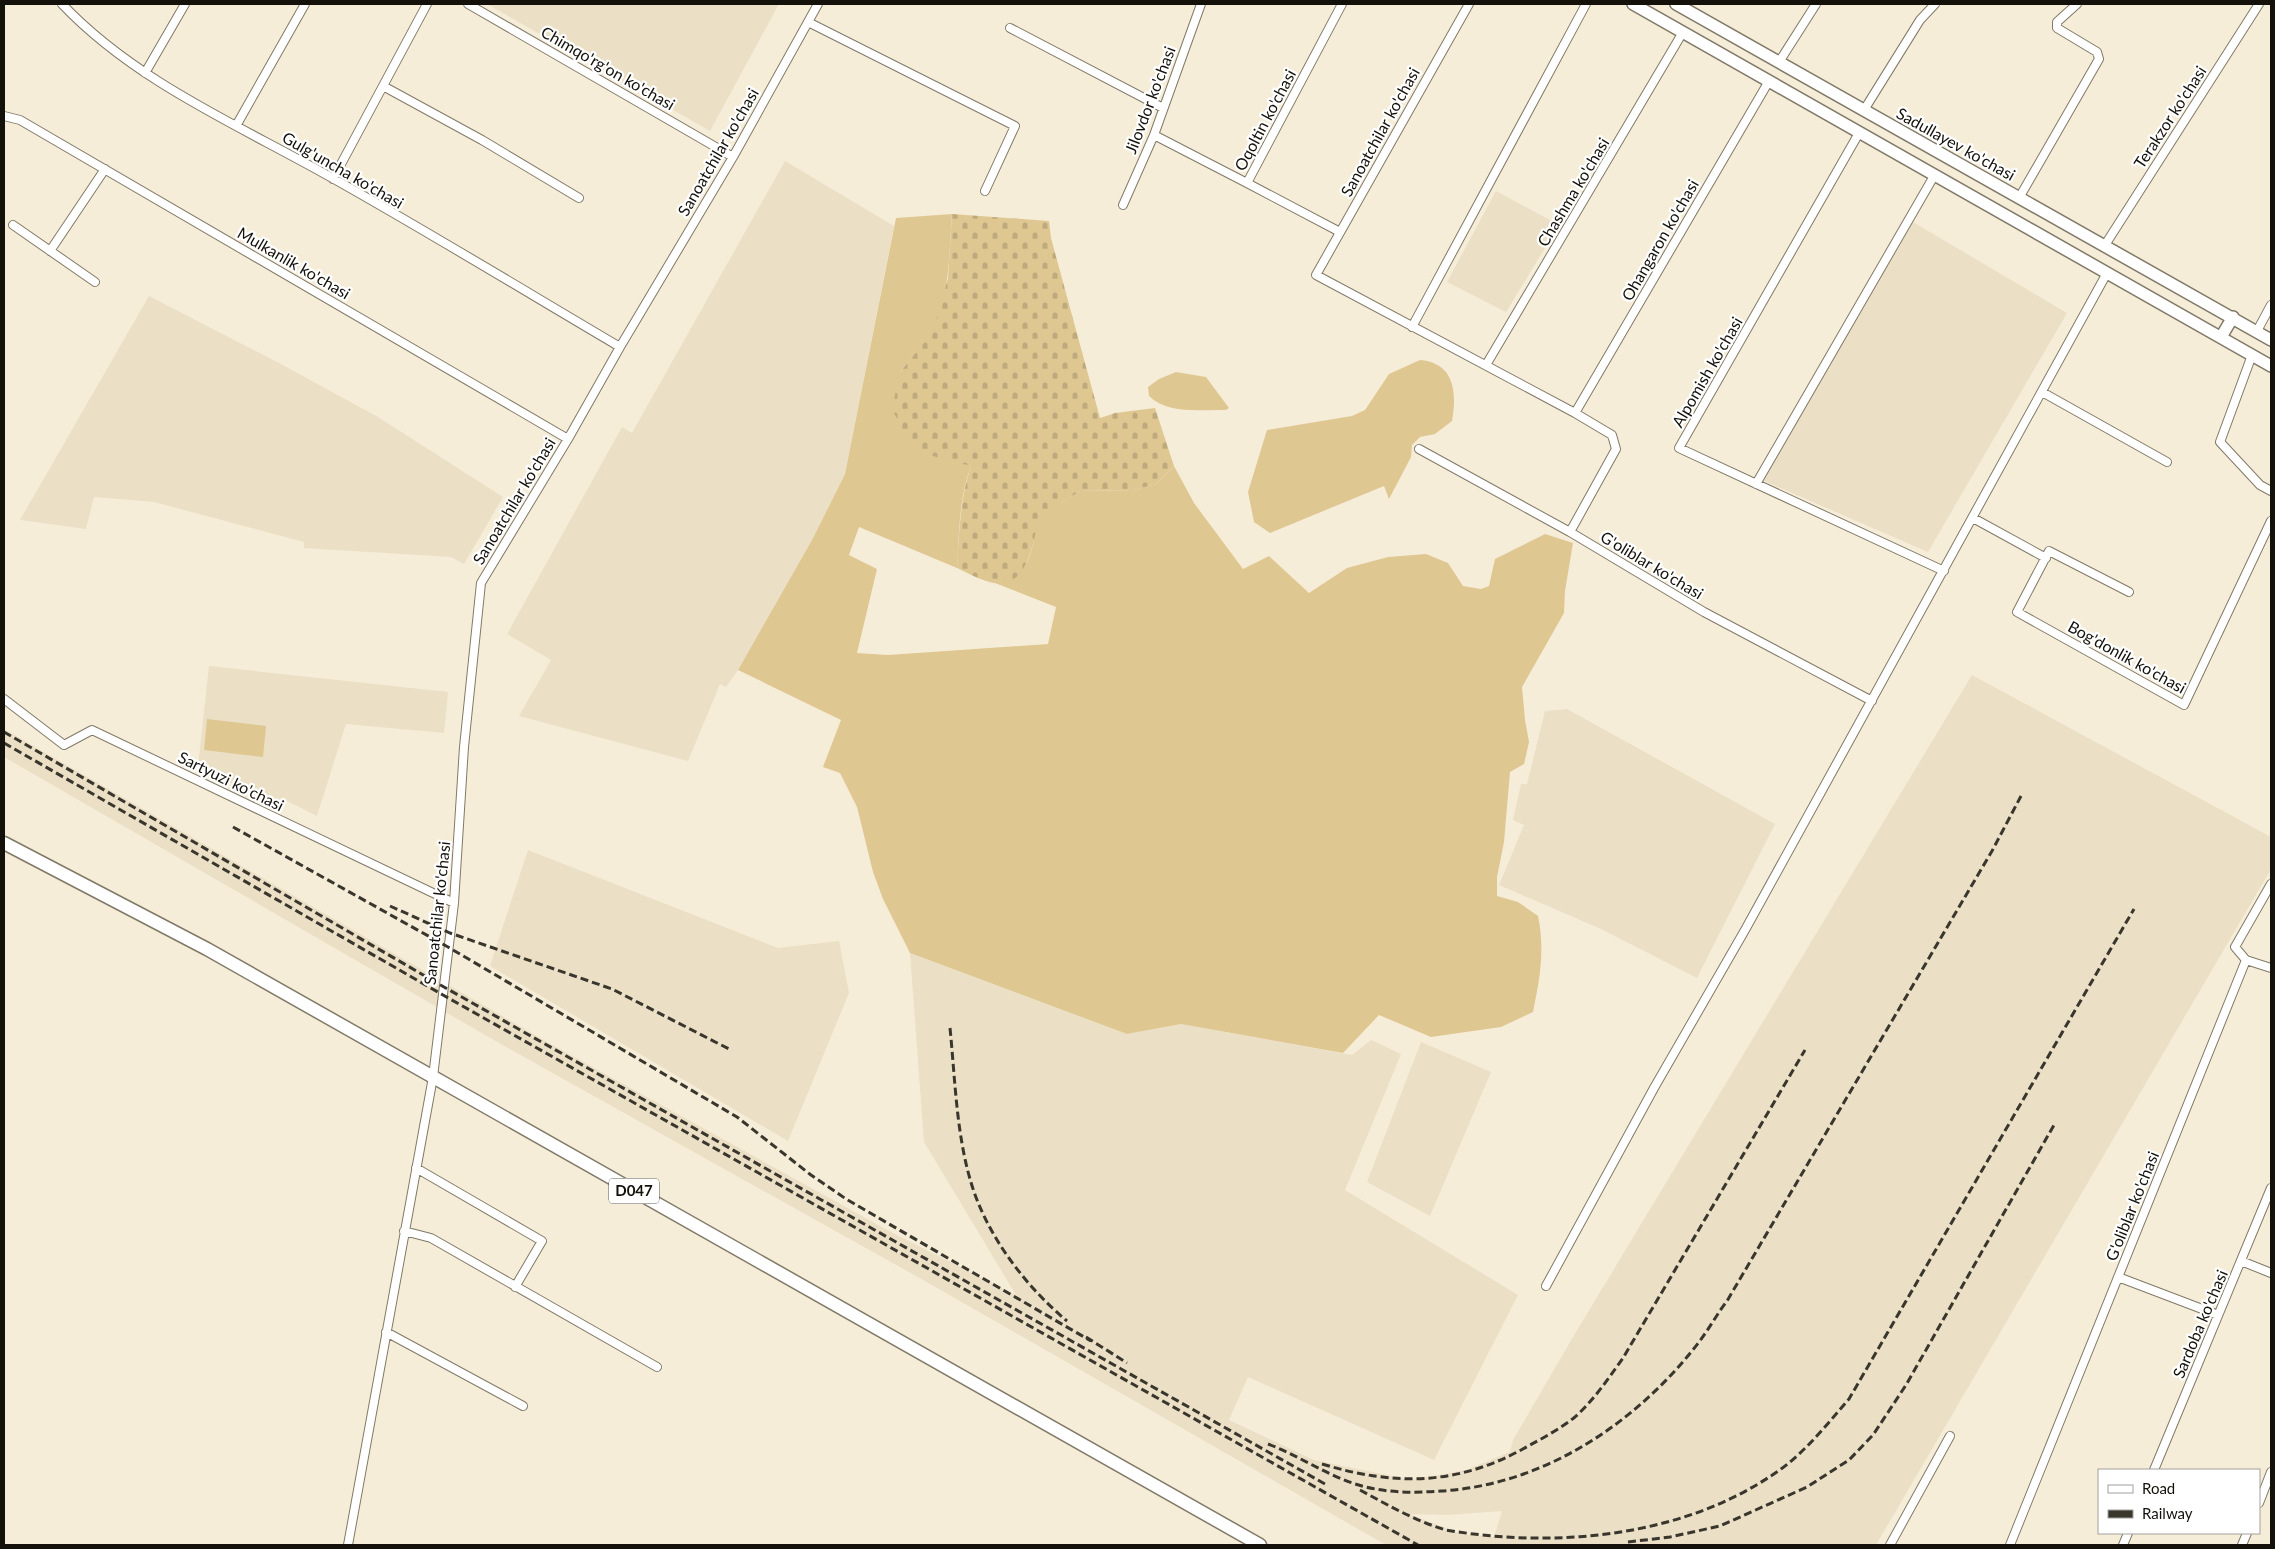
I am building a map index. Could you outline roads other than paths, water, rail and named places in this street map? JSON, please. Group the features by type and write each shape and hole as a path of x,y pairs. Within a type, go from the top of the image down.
{"main road":[{"path":"1633,4 2271,366"},
{"name":"Sadullayev ko'chasi","path":"1676,4 2271,340"},
{"path":"2221,337 2233,317"},
{"name":"D047","path":"4,843 207,949 1260,1545"}],"street":[{"name":"Gulg'uncha ko'chasi","path":"62,4 78,21 144,73 334,179 620,347"},
{"path":"144,73 185,4"},
{"path":"236,126 305,4"},
{"path":"334,179 427,4"},
{"name":"Chimqo'rg'on ko'chasi","path":"468,4 733,156"},
{"name":"Sanoatchilar ko'chasi","path":"348,1545 433,1077 454,903 464,747 480,583 568,439 733,156 818,4"},
{"name":"Jilovdor ko'chasi","path":"1122,205 1154,135 1201,4"},
{"name":"Oqoltin ko'chasi","path":"1154,135 1247,183 1342,4"},
{"name":"Sanoatchilar ko'chasi","path":"1412,327 1316,275 1469,4"},
{"path":"1570,532 1616,449 1612,435 1575,413 1412,327 1586,4"},
{"path":"1779,62 1816,4"},
{"path":"1864,110 1920,20 1935,4"},
{"path":"2019,198 2099,60 2097,52 2057,28 2056,24 2059,20 2077,4"},
{"name":"Terakzor ko'chasi","path":"2105,245 2259,4"},
{"path":"808,22 1015,126 985,191"},
{"path":"1010,28 1163,108"},
{"name":"Chashma ko'chasi","path":"1486,365 1683,32"},
{"name":"Ohangaron ko'chasi","path":"1575,413 1769,81"},
{"path":"383,86 482,140 579,198"},
{"name":"Mulkanlik ko'chasi","path":"4,116 20,120 568,439"},
{"name":"Alpomish ko'chasi","path":"1860,133 1679,448 1944,571"},
{"path":"50,251 105,169"},
{"path":"1756,484 1934,176"},
{"path":"1247,183 1340,232"},
{"path":"13,225 95,282"},
{"path":"1546,1286 1654,1088 1750,922 2107,273"},
{"path":"2257,332 2271,305"},
{"path":"2252,354 2220,442 2260,485 2271,491"},
{"path":"2042,392 2167,462"},
{"name":"G'oliblar ko'chasi","path":"1419,449 1570,532 1704,612 1872,701"},
{"path":"1973,518 2046,558 2050,551 2129,592"},
{"name":"Bog'donlik ko'chasi","path":"2046,558 2017,612 2184,704 2271,521"},
{"name":"Sartyuzi ko'chasi","path":"4,699 64,745 92,730 454,903"},
{"path":"2271,884 2235,947 2246,960 2271,968"},
{"name":"G'oliblar ko'chasi","path":"2010,1545 2246,960"},
{"path":"416,1168 542,1241 516,1287"},
{"name":"Sardoba ko'chasi","path":"2154,1469 2271,1188"},
{"path":"404,1231 431,1238 657,1367"},
{"path":"2241,1261 2271,1274"},
{"path":"2118,1277 2218,1316"},
{"path":"386,1332 523,1406"},
{"path":"1890,1545 1950,1436"},
{"path":"2260,1500 2271,1472"}],"railway":[{"path":"4,732 444,987 1325,1484"},
{"path":"4,743 443,995 1418,1545"},
{"path":"1268,1444 1338,1477 1362,1486 1401,1492 1441,1491 1479,1486 1516,1477 1552,1463 1585,1445 1647,1399 1699,1342 1727,1301 1992,851 2021,796"},
{"path":"233,827 448,947 737,1117 811,1175 846,1199 1091,1341"},
{"path":"390,906 450,933 612,989 729,1049"},
{"path":"1360,1490 1391,1507 1446,1530 1489,1536 1532,1538 1576,1537 1620,1532 1663,1523 1704,1510 1744,1492 1791,1462 1849,1399 2134,909"},
{"path":"950,1028 962,1142 965,1160 977,1199 985,1219 1008,1257 1036,1291 1067,1321"},
{"path":"1322,1464 1350,1471 1403,1479 1454,1475 1504,1458 1547,1436 1575,1417 1595,1396 1623,1358 1805,1050"},
{"path":"1628,1542 1670,1537 1720,1526 1807,1487 1849,1460 1873,1435 1906,1385 2054,1125"},
{"path":"1086,1337 1127,1363"}]}
